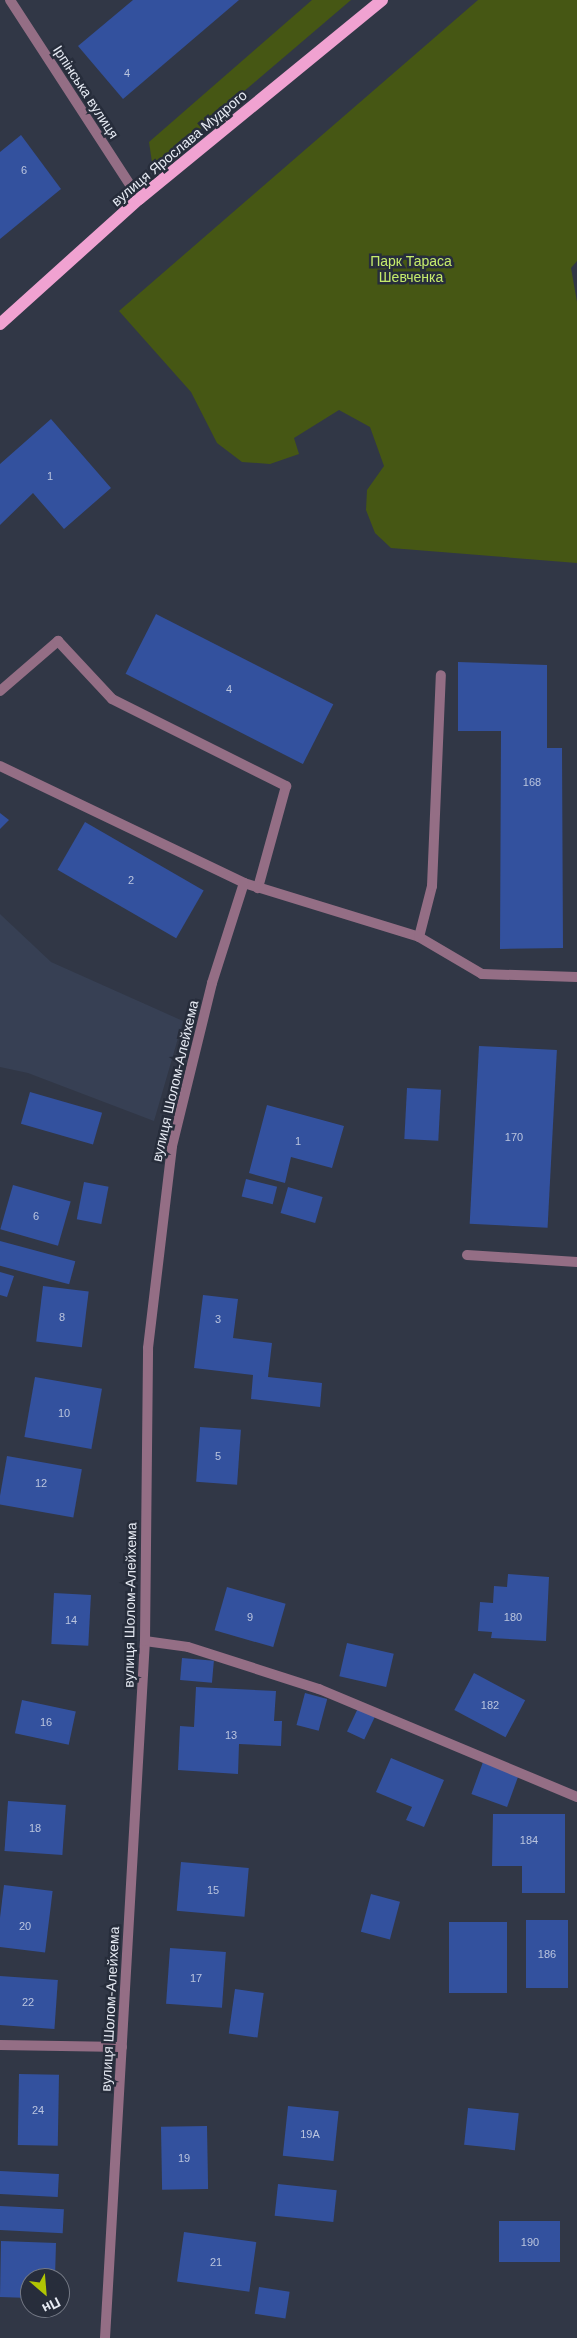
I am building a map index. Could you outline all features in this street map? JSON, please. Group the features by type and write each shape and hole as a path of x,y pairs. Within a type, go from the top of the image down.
{"main road":[{"name":"вулиця Ярослава Мудрого","path":"0,324 139,199 382,0"}],"street":[{"name":"Ірпінська вулиця","path":"10,0 139,199"},
{"path":"0,691 58,641 112,700 286,786 258,888"},
{"path":"419,937 432,886 441,675"},
{"path":"0,766 244,883 419,937 482,974 577,977"},
{"name":"вулиця Шолом-Алейхема","path":"105,2338 145,1641 148,1348 172,1146 212,982 244,883"},
{"path":"467,1255 577,1262"},
{"path":"145,1641 188,1647 319,1689 577,1797"},
{"path":"0,2045 122,2047"}],"shaded area":[{"path":"0,914 51,962 183,1021 154,1121 28,1073 0,1067"}],"green space":[{"path":"312,0 351,0 153,169 149,142"},
{"name":"Парк Тараса Шевченка","path":"478,0 577,0 577,261 571,268 577,302 577,563 391,548 375,533 366,510 367,490 384,466 370,427 339,410 294,438 299,454 270,464 242,462 217,443 191,392 119,311"}],"building":[{"path":"133,0 239,0 123,99 78,46"},
{"path":"21,135 61,189 0,239 0,152"},
{"path":"51,419 111,488 64,529 33,493 0,525 0,464"},
{"path":"156,614 333,704 303,764 126,674"},
{"path":"458,662 547,665 547,748 562,748 563,948 500,949 501,731 458,731"},
{"path":"0,813 9,820 0,829"},
{"path":"85,822 204,890 176,938 58,870"},
{"path":"479,1046 557,1050 548,1228 470,1224"},
{"path":"407,1088 441,1090 438,1141 404,1139"},
{"path":"30,1092 102,1113 93,1144 21,1124"},
{"path":"267,1105 344,1126 332,1168 291,1157 285,1183 249,1173"},
{"path":"246,1179 277,1187 273,1204 242,1196"},
{"path":"84,1182 109,1187 101,1224 77,1219"},
{"path":"13,1185 71,1202 58,1246 0,1229"},
{"path":"288,1187 323,1197 315,1223 281,1213"},
{"path":"0,1241 75,1261 69,1284 0,1266"},
{"path":"0,1272 14,1276 7,1297 0,1295"},
{"path":"43,1286 89,1292 82,1347 36,1342"},
{"path":"203,1295 238,1299 233,1338 272,1343 268,1377 322,1383 320,1407 251,1399 253,1375 194,1368"},
{"path":"35,1377 102,1389 91,1449 24,1437"},
{"path":"200,1427 241,1430 237,1485 196,1482"},
{"path":"7,1456 82,1469 73,1517 0,1505"},
{"path":"508,1574 549,1577 546,1641 491,1638 492,1632 478,1631 480,1602 493,1603 494,1586 507,1587"},
{"path":"227,1587 286,1604 273,1647 215,1630"},
{"path":"54,1593 91,1595 88,1646 51,1644"},
{"path":"347,1643 394,1654 386,1687 339,1676"},
{"path":"182,1658 214,1661 212,1683 180,1680"},
{"path":"474,1673 525,1700 505,1737 454,1710"},
{"path":"196,1687 276,1691 274,1721 282,1721 281,1746 239,1744 238,1774 178,1770 180,1726 194,1727"},
{"path":"305,1693 327,1699 319,1731 296,1725"},
{"path":"22,1700 76,1711 69,1745 15,1733"},
{"path":"358,1708 375,1716 364,1740 347,1732"},
{"path":"391,1758 444,1780 424,1827 406,1820 412,1807 376,1792"},
{"path":"483,1762 519,1775 507,1807 471,1794"},
{"path":"8,1801 66,1805 62,1855 5,1851"},
{"path":"493,1814 565,1814 565,1893 522,1893 522,1866 492,1866"},
{"path":"181,1862 249,1868 244,1917 177,1911"},
{"path":"4,1885 53,1891 45,1953 0,1947 0,1918"},
{"path":"371,1894 400,1902 390,1939 361,1932"},
{"path":"526,1920 568,1920 568,1988 526,1988"},
{"path":"449,1922 507,1922 507,1993 449,1993"},
{"path":"170,1948 226,1952 222,2008 166,2004"},
{"path":"0,1976 58,1980 54,2029 0,2025"},
{"path":"235,1989 264,1993 257,2038 229,2034"},
{"path":"19,2074 59,2075 58,2146 18,2145"},
{"path":"288,2106 339,2111 333,2161 283,2156"},
{"path":"468,2108 519,2113 515,2150 464,2145"},
{"path":"207,2126 208,2189 162,2190 161,2127"},
{"path":"0,2171 59,2174 58,2197 0,2194"},
{"path":"278,2184 337,2190 333,2222 275,2216"},
{"path":"0,2206 64,2209 63,2233 0,2230"},
{"path":"499,2221 560,2221 560,2262 499,2262"},
{"path":"184,2232 256,2242 249,2292 177,2282"},
{"path":"1,2241 56,2243 55,2268 20,2268 20,2298 0,2297"},
{"path":"259,2287 290,2292 285,2319 255,2314"}]}
